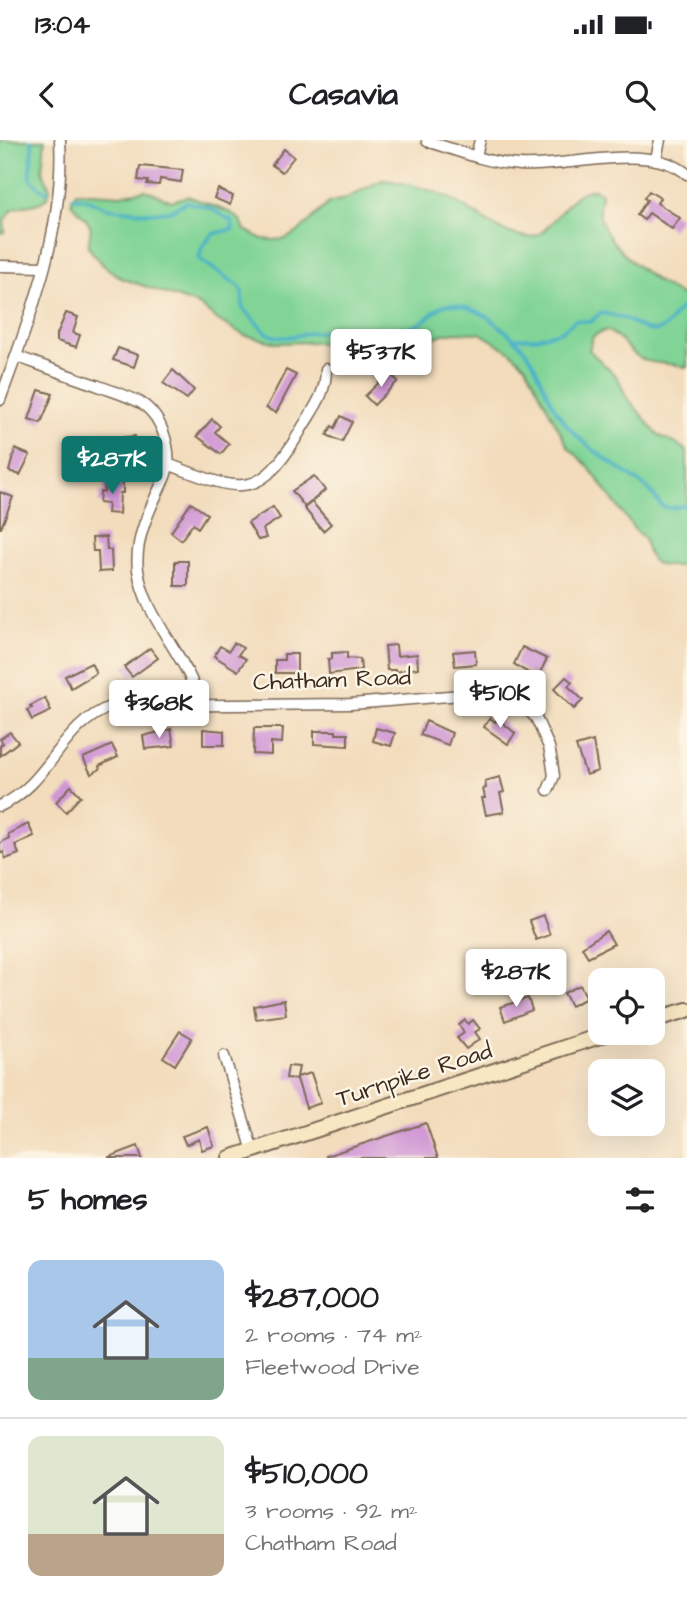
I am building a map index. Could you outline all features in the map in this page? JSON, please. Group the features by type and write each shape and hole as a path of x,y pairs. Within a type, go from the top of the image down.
{"main road":[{"path":"665,1016 687,1010"},
{"name":"Turnpike Road","path":"230,1158 588,1040"}],"street":[{"path":"0,400 44,267 57,201 60,140"},
{"path":"476,156 480,140"},
{"path":"656,159 660,140"},
{"path":"427,141 500,163 551,166 624,157 656,159 687,174"},
{"path":"0,266 44,267"},
{"path":"16,356 140,402 152,413 161,429 167,447 168,464 141,538 139,571 152,611 190,674 200,704"},
{"path":"168,464 224,484 246,484 267,477 288,454 323,392 326,369"},
{"name":"Chatham Road","path":"0,806 18,797 32,785 85,720 112,706 351,704 498,692 521,702 536,718 549,747 552,762 554,776 548,790"},
{"path":"225,1056 253,1150"}],"green space":[{"path":"0,140 45,140 42,170 50,189 41,202 13,209 4,221 5,232 0,233"},
{"path":"382,180 409,184 439,194 499,228 528,237 536,236 544,230 576,197 595,189 601,194 599,211 610,238 647,274 687,298 687,368 643,359 606,330 593,336 589,350 618,378 626,396 656,433 687,452 687,566 663,566 653,561 644,538 635,530 587,465 568,447 526,366 511,352 480,333 443,334 405,349 392,351 310,342 277,343 244,335 216,319 199,305 121,278 103,265 88,247 91,228 71,203 76,192 121,195 146,190 171,201 188,196 229,212 240,220 245,230 262,239 273,240 285,239 298,232 329,203 347,198"}],"building":[{"path":"284,149 294,157 282,172 272,165"},
{"path":"140,166 183,170 181,182 160,179 159,185 147,184 148,181 138,180"},
{"path":"218,189 233,196 230,205 214,198"},
{"path":"649,191 660,198 657,203 680,218 672,229 649,213 644,220 637,215 647,200 644,198"},
{"path":"66,313 78,317 73,333 80,335 76,347 57,341 57,334"},
{"path":"118,348 138,355 134,367 113,360"},
{"path":"173,370 194,390 187,399 163,383"},
{"path":"286,370 296,375 276,413 266,408"},
{"path":"389,373 398,381 374,405 365,396"},
{"path":"39,390 53,394 41,423 29,419"},
{"path":"341,416 352,422 342,442 327,435 332,426 335,428"},
{"path":"212,419 220,426 215,432 229,444 221,454 197,436"},
{"path":"135,436 138,461 124,462 122,445 115,446 114,438"},
{"path":"15,449 30,455 20,475 9,471"},
{"path":"314,476 325,490 305,507 292,491"},
{"path":"105,482 123,482 119,514 107,513 108,504 99,503"},
{"path":"0,492 13,497 1,528 0,528"},
{"path":"312,502 331,524 323,531 304,508"},
{"path":"191,503 207,514 198,528 193,524 181,540 171,532"},
{"path":"273,507 280,518 263,529 266,538 258,540 248,523"},
{"path":"106,537 107,550 111,550 112,571 99,572 98,551 93,551 92,538"},
{"path":"175,561 188,561 188,586 175,586"},
{"path":"234,643 243,648 238,655 246,659 238,671 214,656 220,646 229,651"},
{"path":"396,645 397,656 417,654 418,668 395,672 387,670 385,646"},
{"path":"522,647 547,659 537,678 514,664"},
{"path":"150,648 158,658 132,677 124,667"},
{"path":"475,650 476,664 455,666 453,652"},
{"path":"347,652 347,658 360,659 361,670 329,674 328,659 332,659 332,653"},
{"path":"284,654 297,654 297,673 275,673 275,660 284,660"},
{"path":"91,663 96,673 71,688 65,676"},
{"path":"566,677 572,682 568,686 583,700 574,709 554,689"},
{"path":"45,698 51,711 32,720 27,710"},
{"path":"490,718 495,722 498,719 515,733 508,744 484,727"},
{"path":"426,721 452,733 448,745 420,735"},
{"path":"254,728 283,728 282,743 271,742 271,755 253,754"},
{"path":"376,728 395,733 391,746 373,741"},
{"path":"171,729 174,746 145,749 143,736"},
{"path":"203,729 224,731 224,745 203,745"},
{"path":"314,731 348,734 348,746 314,744"},
{"path":"10,732 18,742 0,756 0,746 3,743 0,739"},
{"path":"593,741 598,771 586,775 576,746"},
{"path":"112,745 118,757 99,766 100,769 91,774 83,758"},
{"path":"500,777 504,792 500,793 504,812 486,815 482,798 485,798 485,781"},
{"path":"71,786 81,796 66,812 56,802"},
{"path":"28,824 34,836 15,845 19,854 6,859 3,852 0,854 0,843 9,838 8,834"},
{"path":"543,916 550,935 536,940 529,921"},
{"path":"606,931 614,944 588,957 582,947"},
{"path":"580,985 587,998 571,1006 564,993"},
{"path":"528,998 532,1010 505,1021 500,1007"},
{"path":"284,1000 286,1015 256,1019 254,1006"},
{"path":"465,1020 468,1024 473,1020 480,1029 475,1032 480,1039 466,1049 457,1038 464,1033 459,1025"},
{"path":"180,1031 192,1038 175,1065 163,1057"},
{"path":"288,1066 299,1067 297,1077 311,1073 321,1103 306,1108 297,1079 286,1078"},
{"path":"426,1123 438,1158 326,1158 326,1156"},
{"path":"208,1127 214,1146 202,1150 199,1139 186,1145 182,1136"},
{"path":"138,1146 142,1158 109,1158 109,1157"}],"waterway":[{"path":"32,140 31,176 33,182 48,192"},
{"path":"72,197 86,199 107,208 150,213 170,211 187,202 210,208 232,221 233,229 213,234 202,247 199,259 239,286 243,309 261,328 274,336 290,337 327,331 395,332 417,325 437,309 451,304 483,314 507,332 528,354 556,410 576,434 646,487 663,507 687,505"},
{"path":"514,338 536,338 562,331 576,320 591,322 600,313 619,317 654,331 664,328 679,310 687,306"}]}
